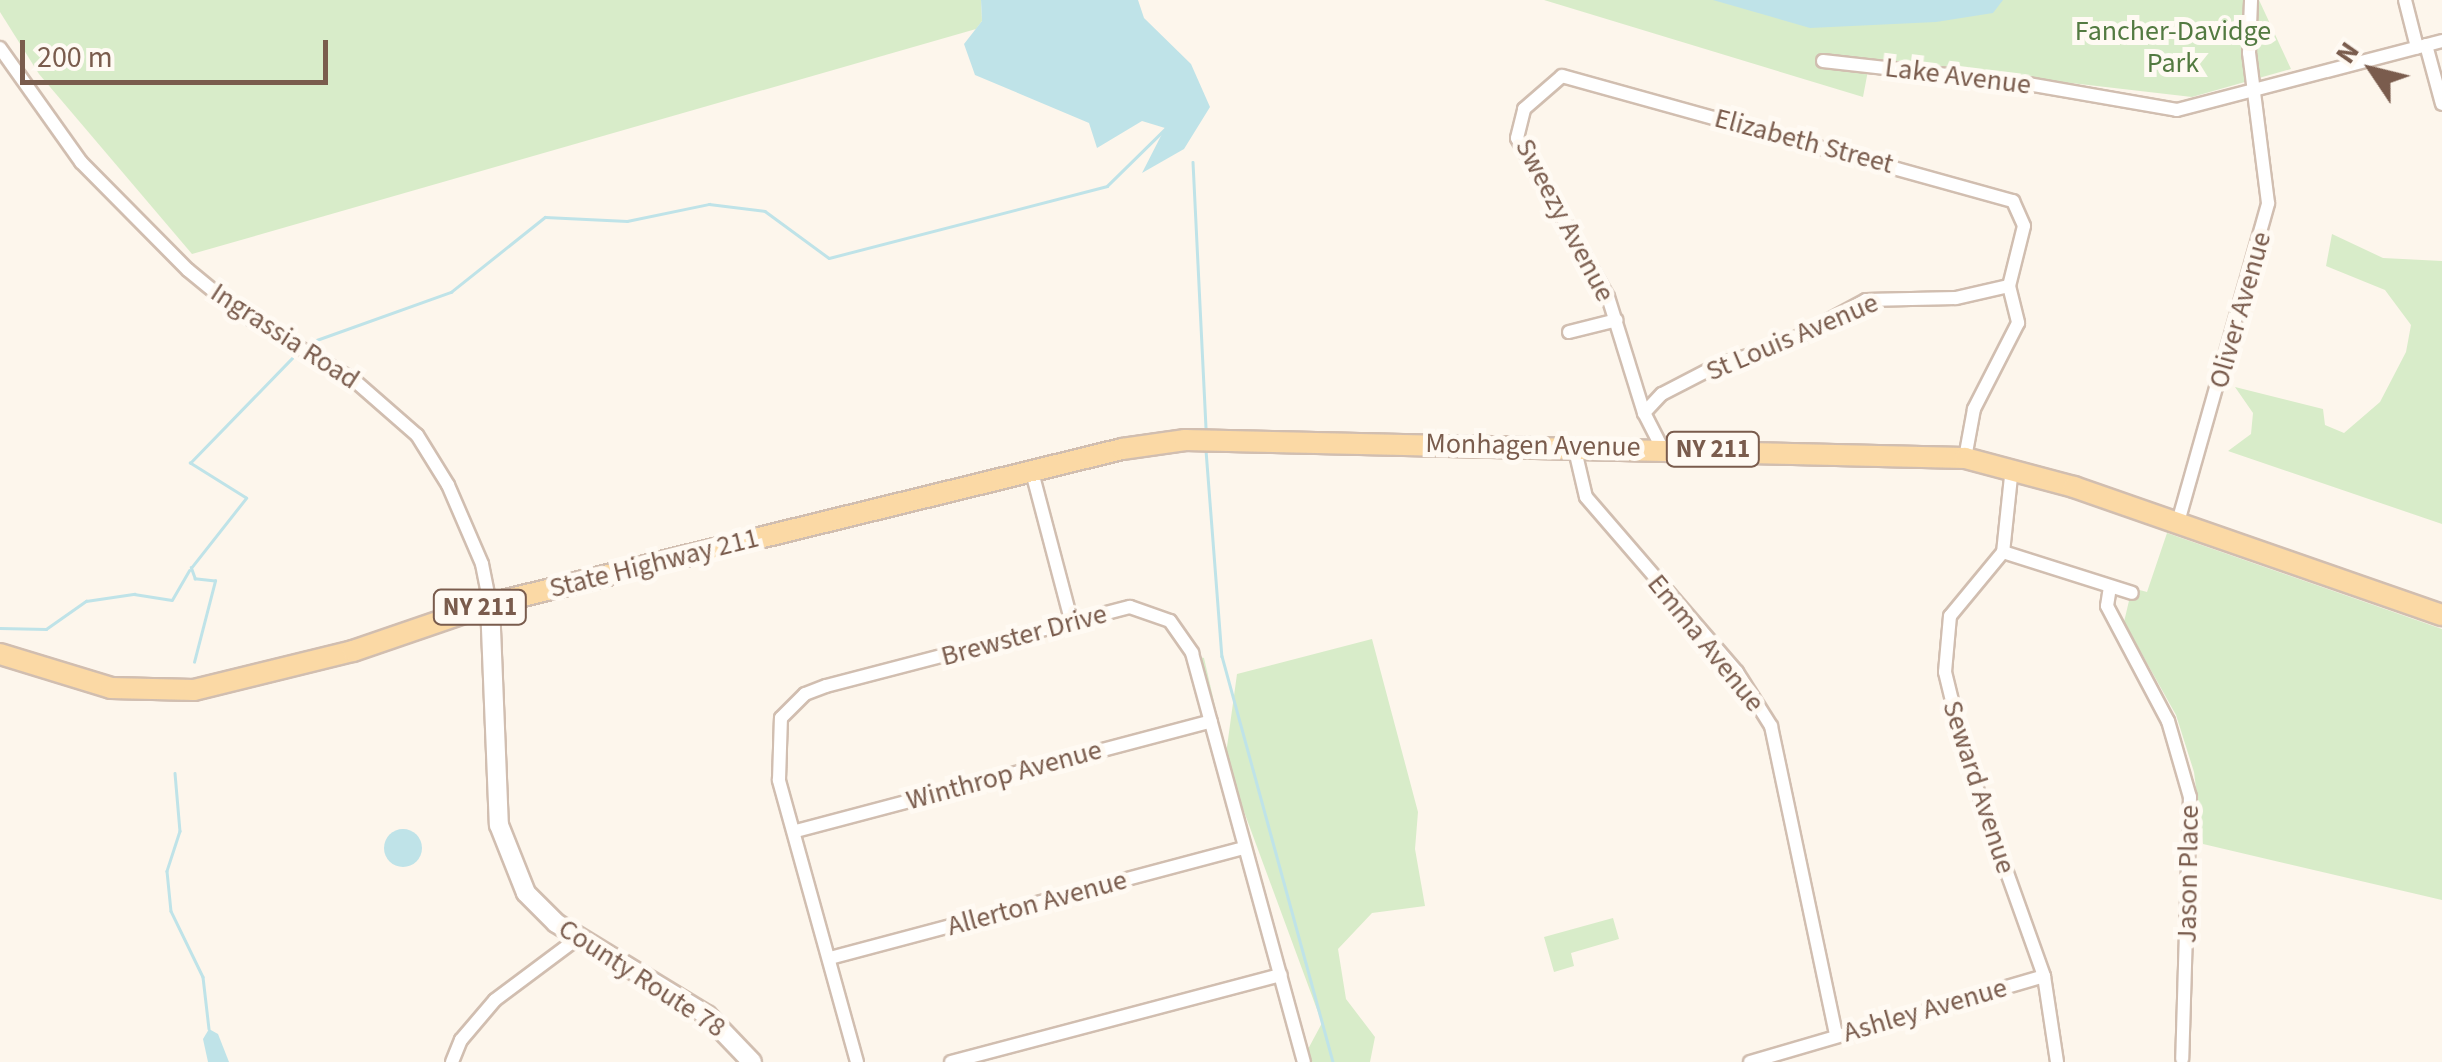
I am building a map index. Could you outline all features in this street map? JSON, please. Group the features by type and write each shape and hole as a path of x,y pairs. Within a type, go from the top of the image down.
{"main road":[{"name":"Monhagen Avenue","path":"963,488 1185,440 1662,448 1965,458 2012,467 2442,615"},
{"name":"State Highway 211","path":"0,654 111,688 194,690 353,651 490,604 963,488"}],"street":[{"name":"Oliver Avenue","path":"2178,522 2264,228 2268,176 2254,94 2251,0"},
{"path":"2405,0 2442,104"},
{"name":"Lake Avenue","path":"1823,61 2028,84 2177,110 2254,94 2442,41"},
{"name":"Ingrassia Road","path":"0,48 6,69 81,162 188,270 258,325 356,381 417,436 448,485 482,564 490,604"},
{"name":"Sweezy Avenue","path":"1576,77 1562,76 1540,89 1524,109 1517,138 1617,320 1644,413 1662,448"},
{"name":"Elizabeth Street","path":"1576,77 1969,185 2012,202 2023,217 2009,286"},
{"path":"1965,458 1974,410 2018,323 2009,286"},
{"name":"St Louis Avenue","path":"1644,413 1662,394 1720,364 1779,347 1866,300 1956,298 2009,286"},
{"path":"1569,332 1617,320"},
{"name":"Emma Avenue","path":"1574,446 1586,497 1738,672 1771,726 1836,1034"},
{"path":"2012,467 2003,552 2132,594"},
{"path":"1032,472 1072,623"},
{"name":"Seward Avenue","path":"2003,552 1950,616 1944,672 1966,758 2044,976 2058,1062"},
{"name":"Jason Place","path":"2110,587 2107,606 2168,721 2190,798 2182,1059"},
{"name":"County Route 78","path":"490,604 499,826 526,893 578,938 707,1015 752,1062"},
{"name":"Brewster Drive","path":"857,1062 776,752 790,704 826,686 1130,607 1170,621 1192,653 1304,1062"},
{"name":"Winthrop Avenue","path":"796,832 1211,721"},
{"name":"Allerton Avenue","path":"830,958 1244,848"},
{"path":"452,1062 461,1040 496,1000 578,938"},
{"path":"951,1062 1280,975"},
{"name":"Ashley Avenue","path":"1750,1062 2044,976"}],"green space":[{"path":"0,0 981,0 982,21 976,29 192,254 39,74 0,12"},
{"name":"Fancher-Davidge Park","path":"1544,0 2259,0 2291,69 2192,97 1870,60 1863,97"},
{"path":"2332,234 2383,258 2442,261 2442,524 2228,451 2251,434 2253,413 2235,387 2323,409 2325,425 2344,433 2380,402 2406,352 2411,325 2385,290 2326,266"},
{"path":"2167,533 2442,629 2442,900 2203,844 2194,772 2176,715 2124,622 2132,588 2147,592"},
{"path":"1372,639 1418,812 1415,849 1425,906 1372,913 1338,949 1346,999 1375,1037 1370,1062 1300,1062 1196,656 1204,658 1226,754 1237,674","holes":["1239,798 1322,1023 1306,1051"]},
{"path":"1613,918 1619,939 1571,953 1574,966 1554,972 1544,937"}],"water":[{"path":"981,0 1138,0 1144,18 1191,64 1210,107 1184,149 1142,173 1165,128 1142,121 1097,148 1089,123 975,75 964,44 982,21"},
{"path":"1713,0 2003,0 1993,13 1936,22 1810,28"},
{"path":"403,829 416,835 422,848 416,861 403,867 390,861 384,848 390,835"},
{"path":"209,1029 218,1034 229,1062 208,1062 203,1039"}],"waterway":[{"path":"311,342 451,292 545,217 627,221 709,204 765,211 829,258 1107,186 1166,128"},
{"path":"1193,162 1206,430"},
{"path":"194,662 215,581 195,579 191,568 246,498 190,463 292,358"},
{"path":"1206,450 1222,656 1333,1062"},
{"path":"0,628 46,629 86,601 134,594 172,600 189,571"},
{"path":"175,773 180,831 167,871 171,911 203,977 209,1029"}]}
